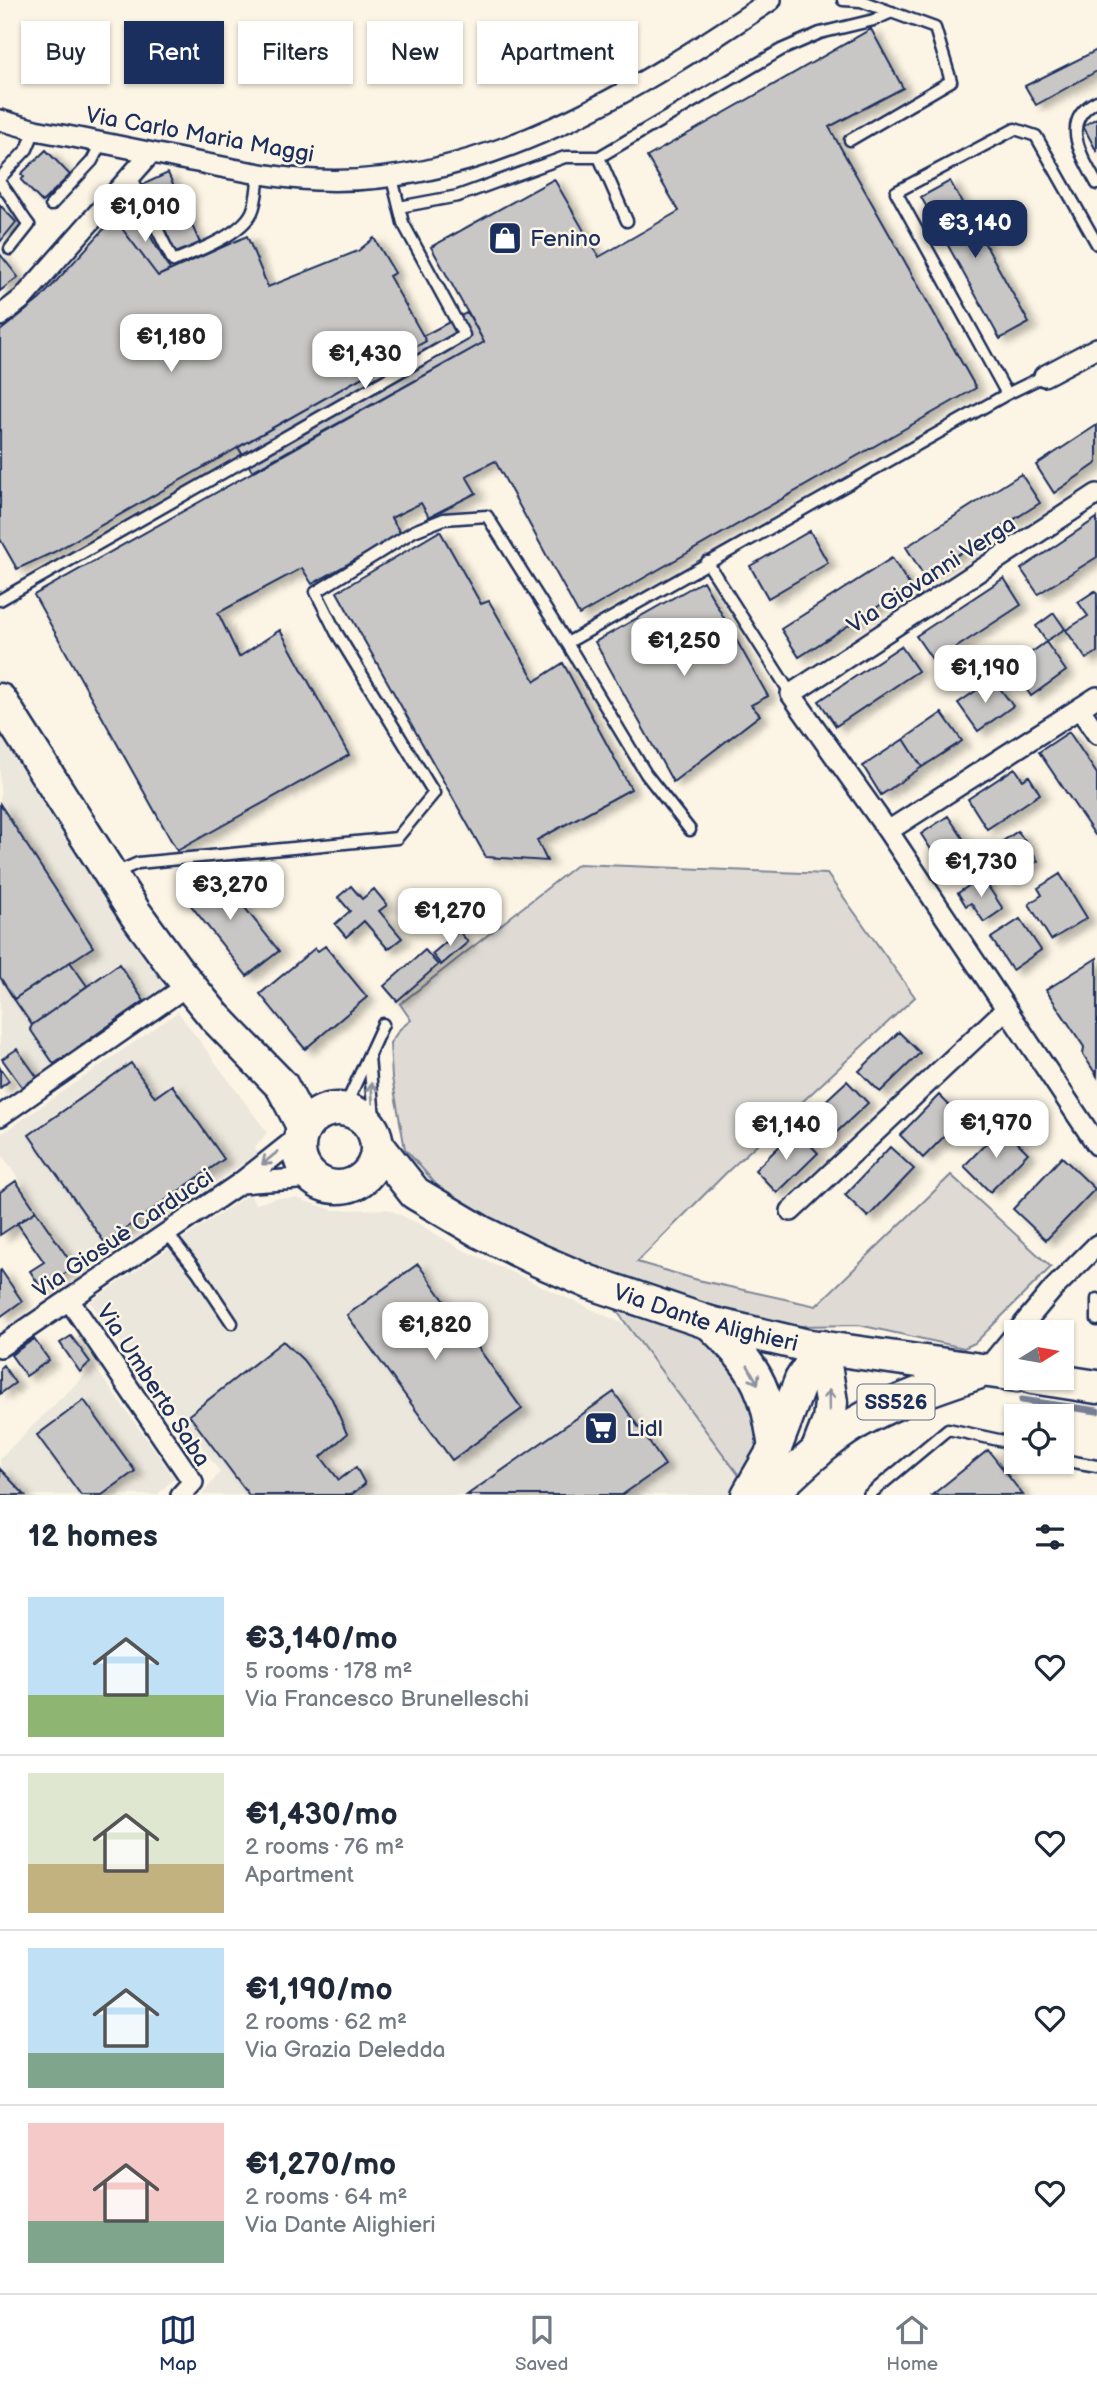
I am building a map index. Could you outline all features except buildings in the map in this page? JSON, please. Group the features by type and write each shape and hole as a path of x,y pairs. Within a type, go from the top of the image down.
{"main road":[{"path":"0,700 142,923 215,1017 282,1086 303,1131"},
{"path":"282,1086 359,1115 376,1139 377,1159 371,1172 356,1184 337,1188 324,1185 304,1168 299,1145 303,1131 318,1115 338,1109"},
{"name":"Via Dante Alighieri","path":"376,1139 415,1193"},
{"name":"Via Dante Alighieri","path":"356,1184 415,1193 481,1232 538,1260 589,1282 710,1322 804,1345 1004,1373"},
{"path":"710,1322 743,1357 754,1375 763,1394 775,1448"},
{"path":"748,1495 775,1448 802,1380 822,1347"},
{"name":"SS526","path":"817,1452 829,1420 831,1402 822,1347"},
{"name":"SS526","path":"770,1495 817,1452 864,1418 912,1394 985,1370"},
{"path":"1074,1383 1097,1387"}],"street":[{"name":"Via Carlo Maria Maggi","path":"0,120 35,130 259,174 316,180 392,178 487,153 543,132 603,104 771,0"},
{"path":"0,316 23,298 151,153"},
{"path":"1044,376 1097,348"},
{"name":"Via Giovanni Verga","path":"791,694 1097,494"},
{"path":"791,694 888,831 1097,1145"},
{"path":"888,831 1097,697"},
{"path":"1080,709 1097,734"},
{"path":"0,1116 188,985"},
{"path":"791,1211 1006,1009"},
{"name":"Via Giosuè Carducci","path":"0,1347 240,1183 303,1131"},
{"name":"Via Giosuè Carducci","path":"240,1183 313,1178"},
{"path":"1027,1320 1053,1289 1097,1245"},
{"name":"Via Umberto Saba","path":"68,1300 193,1482 181,1495"},
{"path":"985,1370 1004,1347"}],"lane":[{"path":"843,0 861,1 935,28 951,81 850,140"},
{"path":"399,207 458,196 565,157 599,157 781,50 820,33 892,12"},
{"path":"1097,101 1085,107 1077,124 1076,145 1097,184"},
{"path":"1007,394 896,192 1015,128 1035,136 1097,244"},
{"path":"10,248 29,225 0,181 27,149 35,130"},
{"path":"51,205 92,161 101,143"},
{"path":"599,157 627,222"},
{"path":"131,176 173,261 210,245 240,225 252,212 259,174"},
{"path":"0,600 464,335 402,223 392,178"},
{"path":"567,643 1007,394 1044,376"},
{"path":"110,875 138,863 397,838 434,793 336,632 316,593 414,531 444,519 487,516 646,774 690,830"},
{"path":"708,562 791,694"},
{"path":"338,1109 383,1024"},
{"path":"369,1054 376,1139"},
{"path":"167,1233 198,1272 232,1323"},
{"path":"1097,1299 1097,1320"},
{"path":"869,1495 948,1430 1004,1441"},
{"path":"1074,1462 1097,1466"}],"shaded area":[{"path":"0,732 164,986 147,1001 22,1087 0,1056"},
{"path":"578,864 827,874 915,997 726,1173 637,1262 698,1280 816,1306 951,1175 1051,1267 975,1343 964,1348 859,1325 800,1326 719,1312 603,1274 494,1221 440,1189 405,1149 392,1078 390,1043 411,1020 400,1004"},
{"path":"178,1012 267,1132 255,1148 258,1153 83,1275 0,1152 0,1135"},
{"path":"249,1194 256,1204 275,1198 296,1198 333,1210 388,1209 459,1248 628,1326 744,1482 731,1495 202,1495 220,1472 90,1302"},
{"path":"616,1310 711,1338 749,1380 762,1446 744,1482"},
{"path":"94,1366 175,1478 157,1495 0,1495 0,1458"}],"waterway":[{"path":"1022,1400 1097,1411"}],"place":[{"name":"Fenino","path":"505,238"},
{"name":"Lidl","path":"601,1428"}]}
